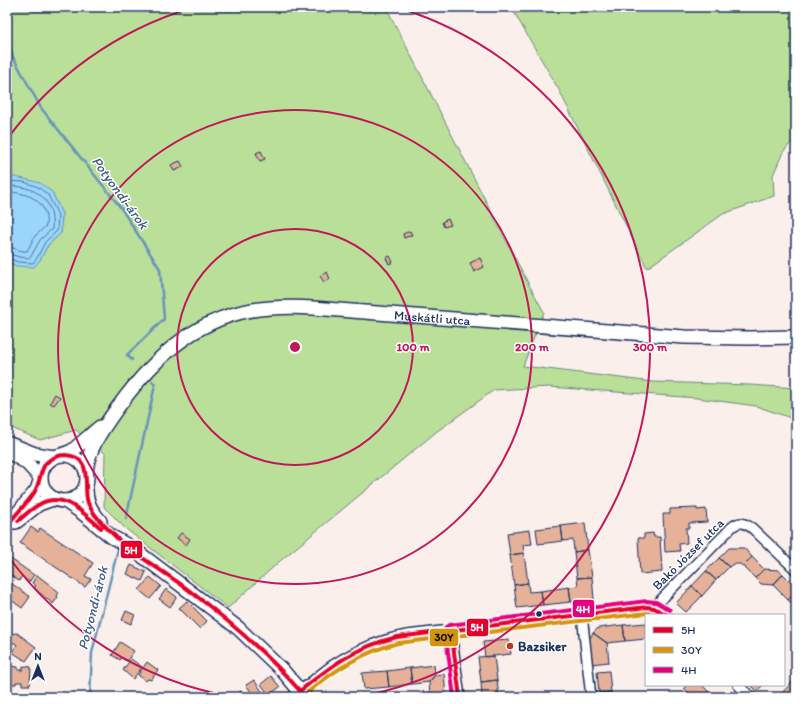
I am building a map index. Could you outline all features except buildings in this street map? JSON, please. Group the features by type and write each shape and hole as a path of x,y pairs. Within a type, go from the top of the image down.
{"main road":[{"name":"Muskátli utca","path":"86,471 87,460 98,435 148,370 163,355 190,334 226,317 246,311 269,308 313,308 684,336 750,338 796,337"},
{"name":"Muskátli utca","path":"58,456 72,450 110,418"},
{"path":"7,443 35,454 69,456 77,459 86,471 86,495 88,504 99,520 122,542 238,628 283,671 299,695"},
{"path":"7,451 26,462 40,479 46,493 80,511 112,537 122,542"},
{"path":"7,526 36,490 45,465 58,456"},
{"path":"7,530 39,504 59,500 73,500 80,495 86,485"}],"street":[{"name":"Bakó József utca","path":"654,608 731,528 740,522 752,528 796,570"},
{"path":"299,695 333,665 368,646 386,639 407,635 647,607 654,608 665,614"},
{"path":"582,615 591,697"},
{"path":"451,630 460,697"},
{"path":"739,686 751,697"}],"green space":[{"path":"7,7 386,7 544,312 523,366 653,382 796,388 796,424 788,417 756,406 697,398 549,387 494,390 436,432 280,561 228,608 126,529 104,507 105,453 76,430 40,440 7,426 7,261 16,266 40,260 48,245 61,233 62,214 52,192 9,176 7,177"},
{"path":"511,7 796,7 796,137 783,152 773,175 774,196 723,214 647,268 559,90"}],"water":[{"path":"9,176 40,183 52,192 62,214 61,233 48,245 40,260 34,267 16,266 7,261 7,177"}],"waterway":[{"name":"Potyondi-árok","path":"7,39 13,57 41,108 121,208 160,269 164,319 127,355 132,360"},
{"name":"Potyondi-árok","path":"126,519 155,385 152,381"},
{"name":"Potyondi-árok","path":"90,697 92,653 118,549"}],"transit line":[{"name":"5H","path":"7,526 34,493 38,486 42,469 46,463 53,458 60,456 65,455 74,457 84,466 86,473 88,503 97,518 117,538 133,551 186,588 231,624 260,649 300,691"},
{"name":"5H","path":"18,521 40,504 57,500 65,502 80,510 101,528"},
{"name":"4H","path":"454,697 445,630 449,625 647,601 656,602 670,610"},
{"name":"5H","path":"300,691 345,658 369,646 397,637 647,607 654,608 665,614"},
{"name":"30Y","path":"310,693 308,692 350,662 373,651 398,643 647,613 650,614"},
{"name":"5H","path":"451,630 460,697"}],"place":[{"name":"Bazsiker","path":"510,646"}]}
